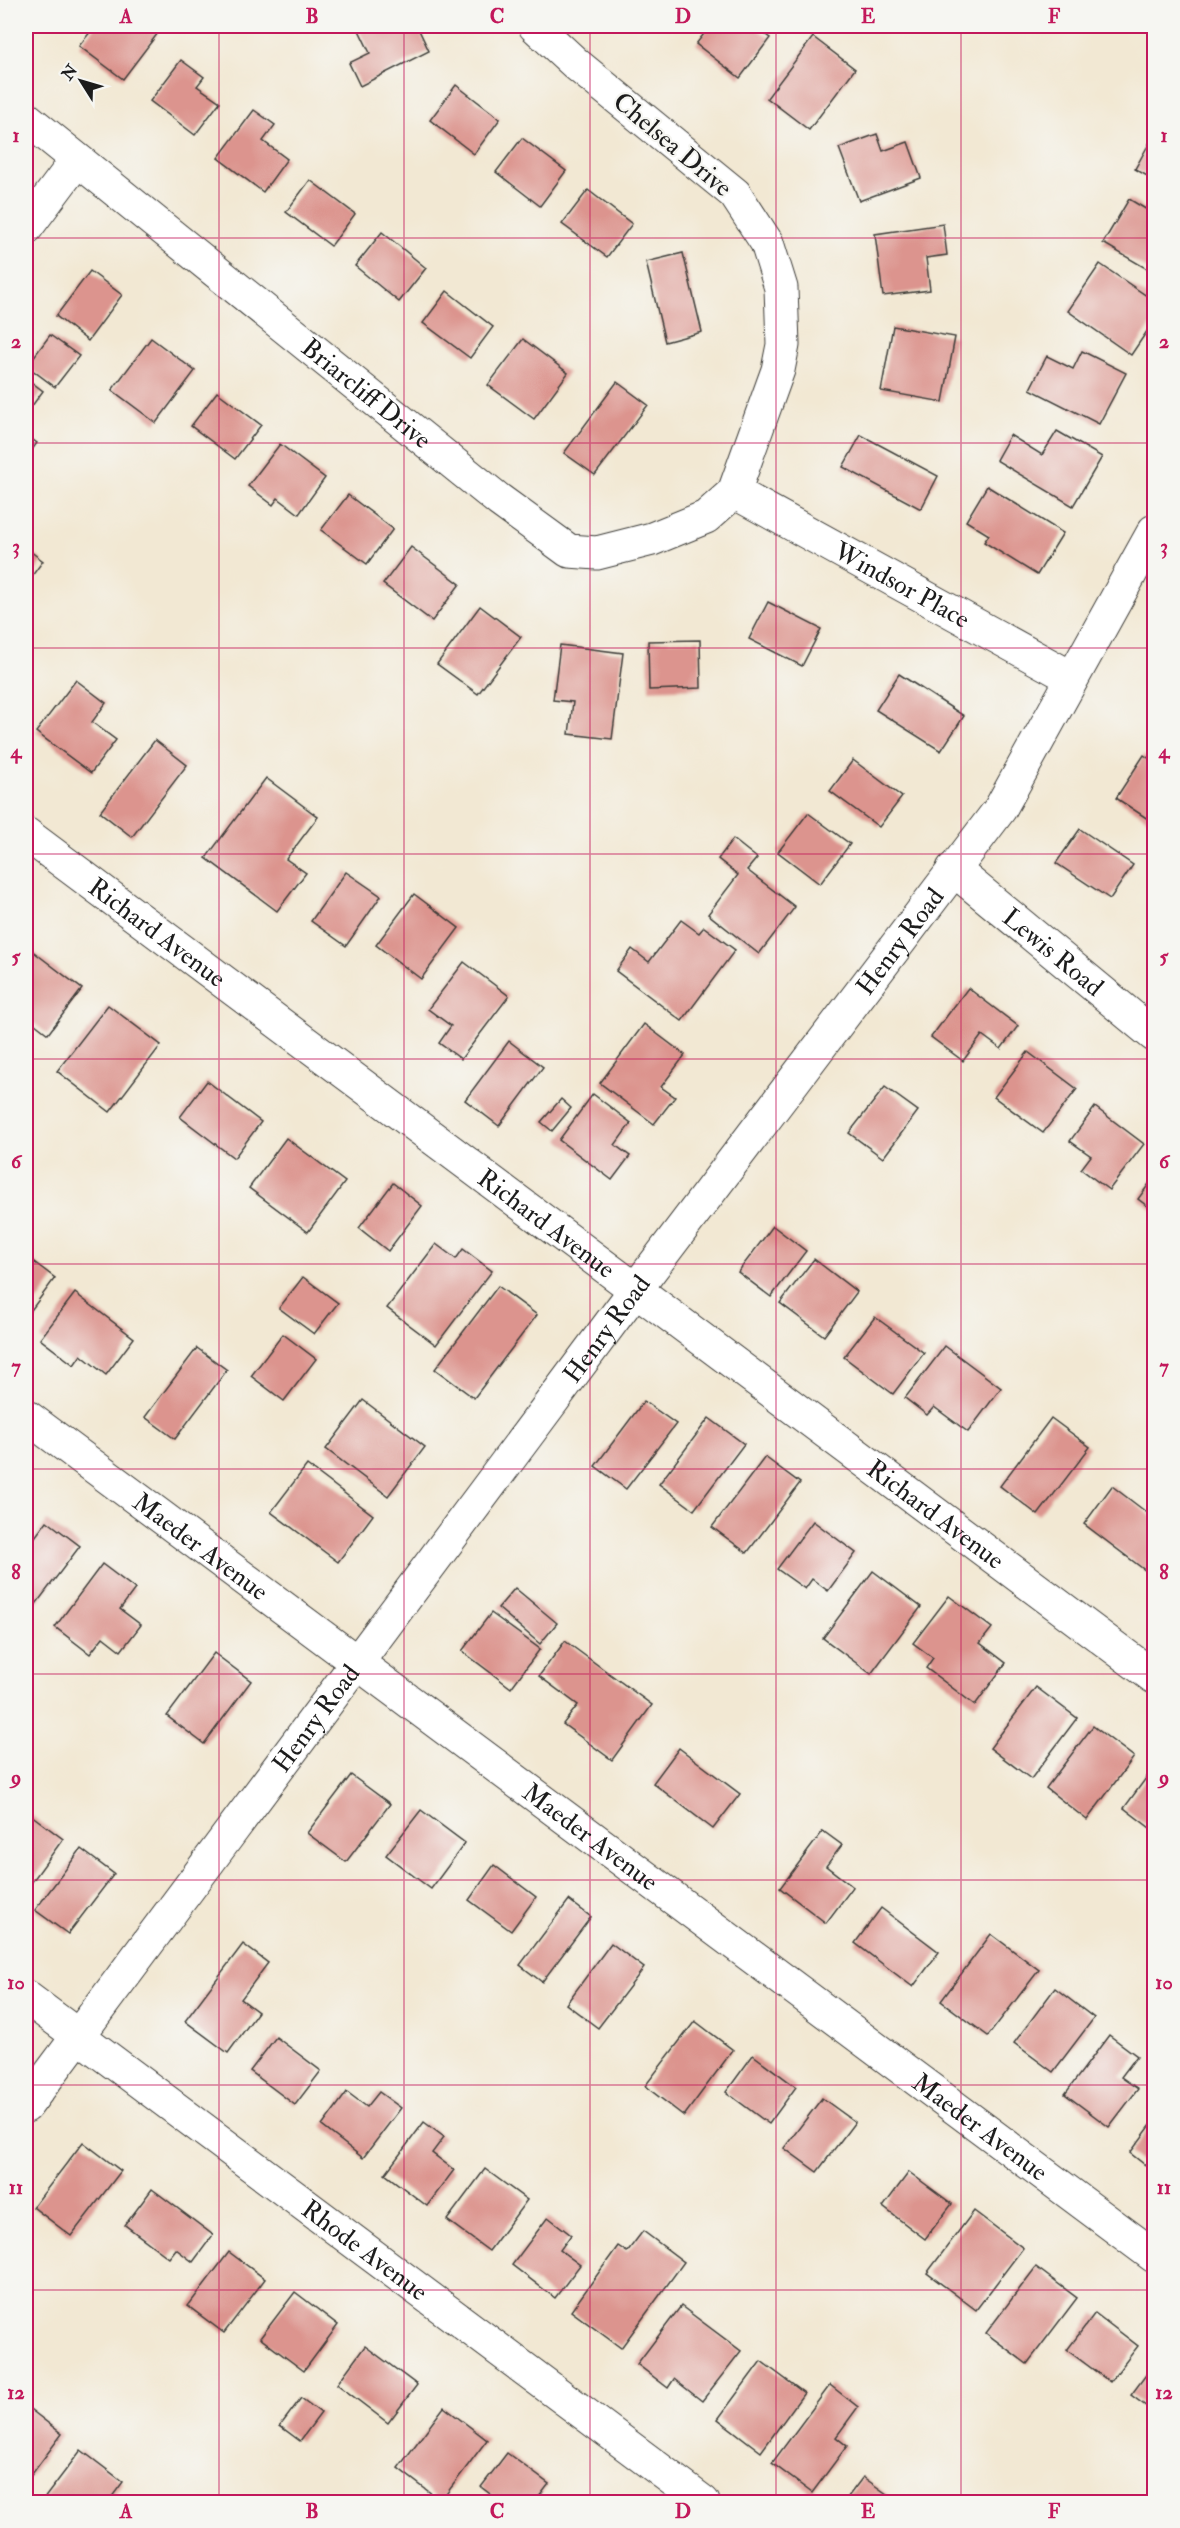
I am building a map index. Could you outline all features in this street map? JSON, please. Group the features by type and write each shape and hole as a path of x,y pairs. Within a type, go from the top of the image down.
{"street":[{"name":"Chelsea Drive","path":"535,26 576,64 735,194 767,243 781,288 783,345 778,370 734,492"},
{"name":"Briarcliff Drive","path":"26,118 499,500 569,551 597,553 652,538 706,517 734,492"},
{"path":"26,228 77,160"},
{"name":"Windsor Place","path":"734,492 1072,678"},
{"name":"Henry Road","path":"26,2106 636,1289 1000,809 1154,535"},
{"name":"Richard Avenue","path":"26,834 1155,1677"},
{"name":"Lewis Road","path":"953,869 1155,1035"},
{"name":"Maeder Avenue","path":"26,1416 1155,2256"},
{"name":"Rhode Avenue","path":"26,1997 703,2502"}],"building":[{"path":"95,26 148,26 158,33 123,79 79,46"},
{"path":"357,26 417,26 429,51 360,86 349,63 370,53"},
{"path":"710,26 753,26 770,38 740,78 696,44"},
{"path":"813,37 855,69 809,130 767,98"},
{"path":"181,60 204,77 197,86 220,102 195,135 150,101"},
{"path":"456,85 500,119 474,154 430,120"},
{"path":"254,110 275,125 263,141 287,159 263,192 218,158"},
{"path":"877,134 883,151 908,142 921,178 859,201 839,148"},
{"path":"522,138 566,171 540,206 496,172"},
{"path":"1151,140 1154,142 1154,180 1135,169"},
{"path":"310,180 355,214 331,246 286,212"},
{"path":"588,190 632,224 607,257 562,224"},
{"path":"1129,199 1154,214 1154,273 1103,243"},
{"path":"943,224 947,255 926,258 930,290 883,296 875,234"},
{"path":"382,232 426,268 399,302 355,266"},
{"path":"683,253 702,332 665,342 646,262"},
{"path":"1100,264 1154,301 1154,321 1131,355 1068,311"},
{"path":"90,271 122,295 88,341 56,316"},
{"path":"447,291 493,327 470,358 423,323"},
{"path":"893,326 955,337 943,402 881,391"},
{"path":"50,335 79,356 55,387 27,366"},
{"path":"151,338 195,371 156,423 112,390"},
{"path":"523,339 568,373 534,419 488,385"},
{"path":"1082,351 1126,373 1099,424 1030,389 1047,356 1073,369"},
{"path":"26,378 43,391 26,414"},
{"path":"617,382 648,405 595,475 564,453"},
{"path":"217,392 261,425 235,459 191,426"},
{"path":"1057,431 1102,457 1073,506 996,460 1010,435 1042,455"},
{"path":"26,435 37,443 26,458"},
{"path":"861,435 938,476 921,509 843,467"},
{"path":"280,444 325,478 299,514 278,498 273,505 248,486"},
{"path":"987,486 1063,533 1037,575 984,542 989,535 966,521"},
{"path":"348,495 393,529 367,564 321,530"},
{"path":"411,547 460,584 432,621 383,584"},
{"path":"26,548 43,561 26,584"},
{"path":"768,602 821,629 802,666 749,639"},
{"path":"480,606 521,637 478,694 437,664"},
{"path":"700,640 701,688 649,690 648,641"},
{"path":"560,645 623,653 612,739 569,734 573,702 553,700"},
{"path":"899,674 964,716 941,751 876,710"},
{"path":"76,680 106,703 92,722 116,740 91,773 36,732"},
{"path":"155,740 187,765 132,837 100,812"},
{"path":"1144,755 1154,762 1154,823 1116,798"},
{"path":"853,760 902,797 879,827 830,791"},
{"path":"266,778 318,817 286,859 306,873 277,911 206,858"},
{"path":"808,813 850,844 820,884 778,852"},
{"path":"1080,829 1133,865 1110,899 1056,863"},
{"path":"733,839 757,858 747,870 795,907 759,954 708,914 738,875 718,859"},
{"path":"346,872 381,896 346,946 311,921"},
{"path":"414,894 459,928 421,979 376,945"},
{"path":"681,920 699,933 704,927 735,950 682,1021 616,971 632,949 649,962"},
{"path":"26,946 82,989 48,1034 26,1017"},
{"path":"464,962 509,996 461,1059 439,1043 451,1026 428,1009"},
{"path":"968,988 1018,1026 1001,1049 982,1035 963,1061 931,1037"},
{"path":"108,1005 161,1045 110,1112 57,1071"},
{"path":"644,1024 685,1055 661,1087 675,1097 654,1124 600,1083"},
{"path":"509,1041 543,1067 499,1126 465,1100"},
{"path":"1028,1052 1077,1089 1043,1133 994,1097"},
{"path":"207,1081 261,1122 234,1158 180,1117"},
{"path":"885,1087 918,1111 883,1158 849,1133"},
{"path":"593,1094 631,1123 615,1145 630,1156 612,1180 559,1140"},
{"path":"561,1099 571,1108 552,1131 541,1122"},
{"path":"1095,1107 1144,1144 1109,1190 1081,1169 1091,1156 1070,1141"},
{"path":"286,1138 345,1182 308,1232 249,1188"},
{"path":"1154,1177 1154,1211 1138,1199"},
{"path":"393,1183 422,1206 388,1251 359,1228"},
{"path":"773,1226 806,1251 771,1297 738,1272"},
{"path":"436,1244 456,1259 463,1249 492,1271 436,1345 387,1308"},
{"path":"26,1256 55,1278 26,1317"},
{"path":"814,1259 857,1292 824,1336 780,1303"},
{"path":"303,1277 338,1303 314,1334 279,1308"},
{"path":"498,1286 537,1315 474,1398 435,1369"},
{"path":"75,1293 134,1338 106,1375 81,1355 74,1365 40,1339"},
{"path":"875,1317 924,1353 893,1394 844,1357"},
{"path":"283,1334 316,1359 284,1401 251,1376"},
{"path":"945,1346 1001,1388 968,1432 934,1407 927,1415 905,1398"},
{"path":"197,1348 227,1370 175,1439 145,1417"},
{"path":"363,1400 425,1447 388,1496 326,1449"},
{"path":"644,1401 676,1424 626,1489 595,1466"},
{"path":"709,1418 744,1444 694,1510 659,1484"},
{"path":"1051,1418 1090,1447 1038,1515 1000,1486"},
{"path":"765,1457 800,1483 747,1553 712,1527"},
{"path":"307,1465 373,1515 338,1562 271,1512"},
{"path":"1112,1486 1154,1518 1154,1560 1146,1571 1084,1524"},
{"path":"47,1521 80,1546 30,1612 26,1609 26,1549"},
{"path":"813,1521 856,1553 828,1591 812,1579 805,1589 777,1569"},
{"path":"102,1564 135,1589 120,1609 141,1625 121,1651 103,1637 90,1654 55,1627"},
{"path":"873,1571 921,1607 871,1674 823,1638"},
{"path":"515,1588 557,1623 540,1644 498,1608"},
{"path":"949,1596 992,1628 980,1643 1006,1663 975,1705 926,1668 933,1658 913,1643"},
{"path":"491,1613 540,1649 511,1688 462,1651"},
{"path":"565,1641 652,1705 612,1760 563,1724 578,1705 539,1676"},
{"path":"214,1653 251,1681 204,1744 167,1716"},
{"path":"1036,1687 1077,1718 1031,1779 990,1748"},
{"path":"1093,1726 1134,1757 1087,1820 1046,1788"},
{"path":"679,1748 740,1794 713,1829 653,1783"},
{"path":"1152,1770 1154,1772 1154,1831 1124,1808"},
{"path":"351,1775 390,1804 346,1862 307,1833"},
{"path":"421,1810 465,1843 431,1889 386,1855"},
{"path":"27,1812 63,1839 26,1890 26,1814"},
{"path":"823,1831 842,1845 826,1866 853,1887 826,1923 780,1888"},
{"path":"81,1849 114,1874 68,1934 35,1910"},
{"path":"494,1865 536,1897 511,1931 469,1900"},
{"path":"569,1900 591,1917 542,1982 520,1965"},
{"path":"881,1908 939,1952 913,1987 855,1943"},
{"path":"991,1934 1039,1970 988,2036 941,2001"},
{"path":"611,1943 644,1968 598,2028 566,2004"},
{"path":"243,1944 268,1963 241,1999 258,2012 228,2053 185,2021"},
{"path":"1055,1988 1094,2018 1053,2072 1014,2043"},
{"path":"695,2021 733,2050 684,2116 645,2086"},
{"path":"1109,2035 1137,2056 1121,2077 1138,2089 1109,2127 1065,2094"},
{"path":"276,2037 321,2071 295,2105 250,2071"},
{"path":"753,2055 796,2087 769,2124 726,2092"},
{"path":"347,2092 367,2107 379,2092 401,2108 363,2158 322,2126"},
{"path":"822,2098 855,2122 817,2172 784,2148"},
{"path":"1154,2121 1154,2172 1130,2153"},
{"path":"424,2122 444,2137 432,2153 454,2170 427,2206 385,2174"},
{"path":"83,2142 121,2171 71,2236 33,2207"},
{"path":"485,2169 527,2200 489,2251 447,2220"},
{"path":"909,2172 952,2204 925,2239 883,2207"},
{"path":"152,2189 213,2235 193,2262 176,2249 169,2258 125,2225"},
{"path":"974,2211 1023,2248 976,2310 927,2273"},
{"path":"548,2217 571,2235 560,2250 580,2265 555,2298 512,2265"},
{"path":"643,2231 684,2262 621,2348 571,2311 618,2246 627,2252"},
{"path":"229,2252 265,2279 224,2333 188,2306"},
{"path":"1036,2267 1077,2298 1027,2364 986,2333"},
{"path":"295,2292 338,2325 304,2371 260,2338"},
{"path":"681,2306 741,2351 702,2401 674,2379 668,2388 637,2364"},
{"path":"1095,2313 1138,2346 1110,2382 1067,2350"},
{"path":"365,2346 417,2385 388,2423 337,2384"},
{"path":"761,2361 804,2393 761,2452 718,2419"},
{"path":"1154,2364 1154,2412 1131,2395"},
{"path":"830,2385 858,2407 836,2437 847,2446 812,2493 772,2463"},
{"path":"301,2398 321,2413 300,2441 280,2426"},
{"path":"26,2406 62,2434 26,2482"},
{"path":"444,2407 487,2440 441,2501 398,2468"},
{"path":"81,2450 123,2482 108,2502 46,2502 43,2500"},
{"path":"507,2453 549,2484 535,2502 501,2502 481,2487"},
{"path":"863,2477 898,2502 844,2502"}]}
